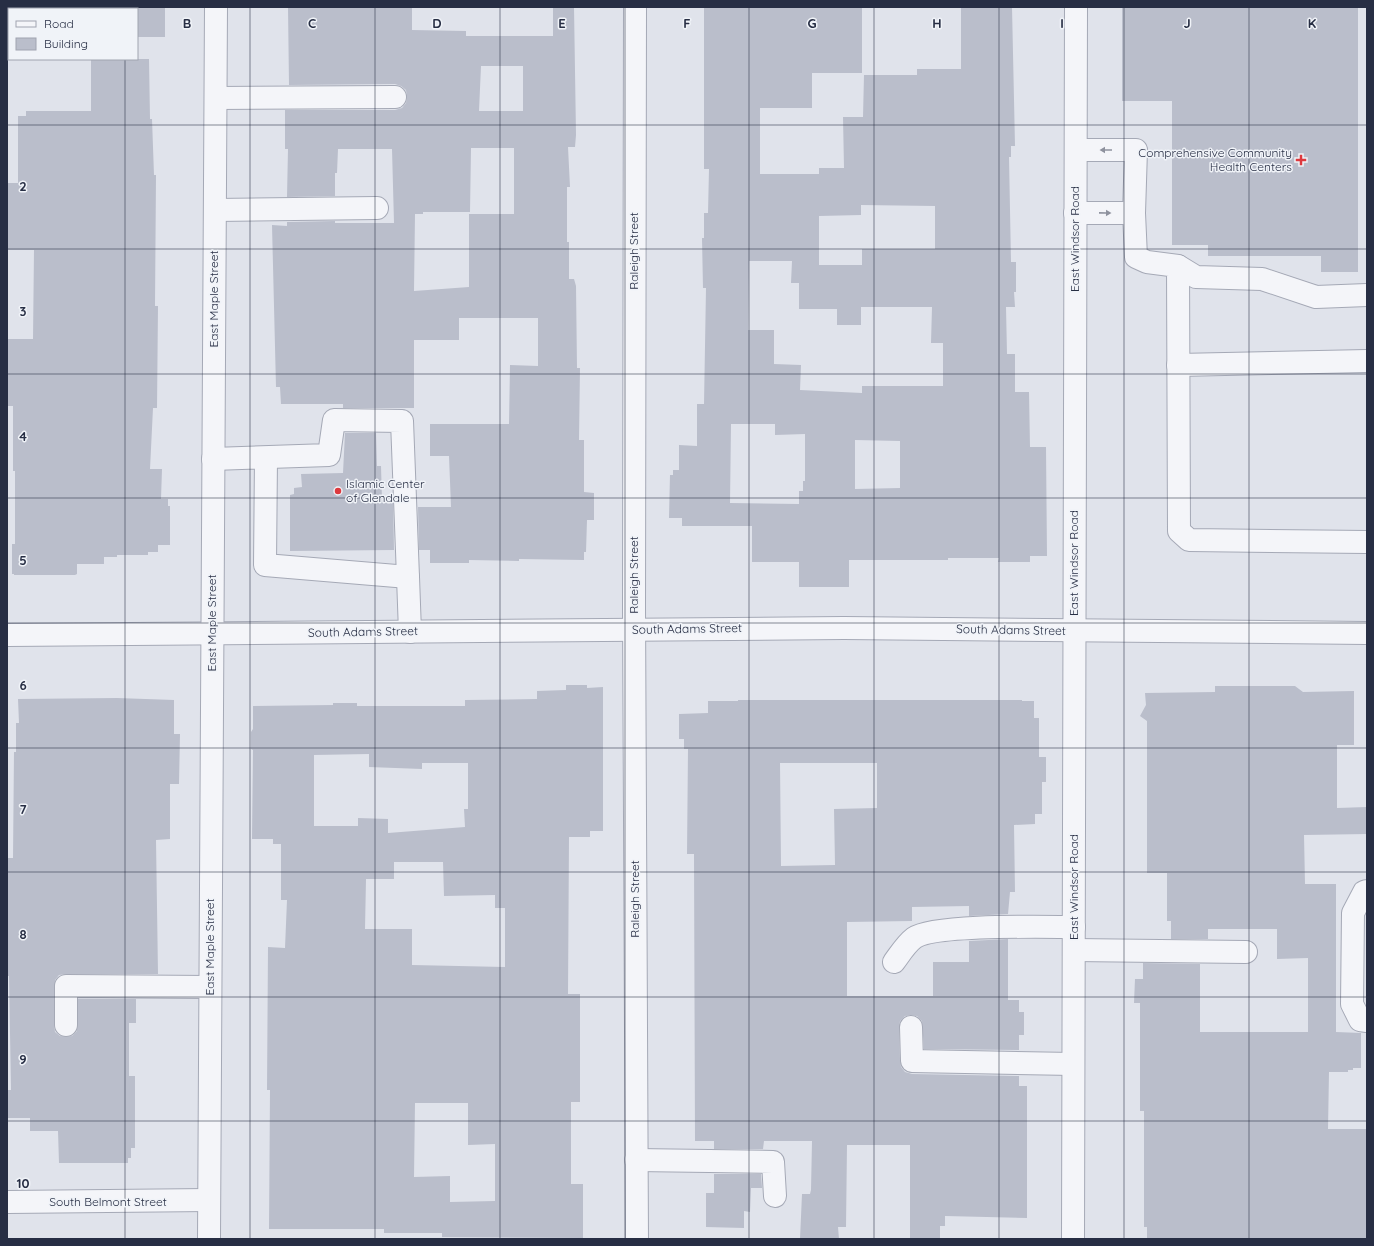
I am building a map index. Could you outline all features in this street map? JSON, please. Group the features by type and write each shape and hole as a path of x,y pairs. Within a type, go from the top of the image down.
{"street":[{"name":"East Maple Street","path":"209,1239 216,7"},
{"name":"Raleigh Street","path":"635,7 634,630 637,1239"},
{"name":"East Windsor Road","path":"1073,1239 1076,7"},
{"path":"216,98 395,97"},
{"path":"1076,150 1136,150 1134,213 1136,257 1147,262 1178,266 1196,277 1262,279 1316,297 1367,295"},
{"path":"215,210 377,208"},
{"path":"1075,213 1134,213"},
{"path":"1178,266 1179,530 1189,540 1367,542"},
{"path":"1178,365 1367,361"},
{"path":"213,459 266,458 329,454 334,420 402,422 410,632"},
{"path":"266,458 265,565 408,577"},
{"name":"South Adams Street","path":"7,635 844,628 1367,633"},
{"path":"1367,891 1364,892 1353,913 1352,989 1352,1004 1360,1020 1367,1021"},
{"path":"894,962 914,938 926,933 954,929 1074,927"},
{"path":"1074,950 1246,952"},
{"path":"66,1025 66,986 210,987"},
{"path":"911,1028 912,1061 1073,1064"},
{"path":"636,1160 774,1162 775,1196"},
{"name":"South Belmont Street","path":"7,1202 209,1200"}],"building":[{"path":"165,7 165,37 138,37 137,8"},
{"path":"288,7 412,7 412,30 466,31 466,36 553,36 553,7 574,7 576,135 575,147 568,147 570,187 567,187 567,242 569,242 569,279 574,279 576,286 577,368 580,368 579,440 584,440 584,492 594,493 594,520 587,520 586,552 584,552 584,560 519,559 519,561 469,560 469,563 430,563 430,550 419,550 418,507 451,507 449,456 430,456 430,424 509,424 510,365 538,366 538,318 459,318 459,340 414,340 414,408 343,408 343,404 281,404 280,387 276,387 272,225 287,226 287,222 335,221 335,223 394,223 392,149 338,149 337,173 335,173 335,196 287,197 288,149 285,149 285,110 395,110 402,108 406,103 407,97 406,90 395,84 289,85","holes":["481,66 523,66 523,111 479,111","471,148 514,148 514,214 469,214 469,287 414,291 415,214 423,214 423,212 470,212"]},
{"path":"704,7 862,7 862,73 812,73 812,108 760,108 760,174 819,174 819,168 844,168 843,117 863,117 864,75 917,75 917,69 961,69 961,7 1012,7 1015,146 1011,146 1011,157 1009,157 1011,262 1016,262 1016,292 1014,292 1015,307 1006,307 1007,354 1015,354 1015,392 1029,392 1030,447 1046,447 1047,556 1030,556 1030,562 998,562 999,558 948,558 948,560 849,560 849,587 799,587 799,562 752,562 752,526 682,526 682,518 669,518 670,475 673,475 673,470 679,470 679,445 697,446 697,404 704,404 706,288 703,288 702,238 704,238 704,213 708,213 709,169 704,169","holes":["861,205 935,206 935,249 862,249 862,265 819,265 819,216 861,215","749,261 792,261 791,283 799,283 799,309 837,309 837,325 861,325 861,307 932,307 931,343 943,343 943,386 862,386 862,393 800,390 801,365 774,364 774,330 748,330","731,424 775,424 775,435 805,434 805,481 803,481 803,491 799,491 799,504 730,503","855,440 900,441 900,488 855,489"]},
{"path":"1122,7 1358,7 1358,272 1321,272 1321,256 1208,256 1208,245 1172,245 1172,101 1122,101"},
{"path":"149,59 150,119 152,119 154,175 156,175 155,306 158,306 157,408 153,408 150,469 162,469 161,499 168,499 168,506 170,506 170,545 158,545 158,552 148,552 148,555 117,555 117,557 104,557 104,564 77,564 77,574 75,575 14,575 12,574 12,544 15,544 15,471 13,471 13,406 7,406 7,339 33,339 34,250 7,250 7,183 18,183 18,116 26,116 26,111 91,111 91,60"},
{"name":"Islamic Center of Glendale","path":"345,433 376,433 377,466 381,466 382,500 393,500 394,550 290,551 290,495 294,494 294,488 302,487 301,474 343,473"},
{"path":"566,685 587,685 587,688 603,687 603,831 590,831 590,837 569,837 568,994 580,994 580,1102 571,1102 571,1184 583,1184 583,1238 442,1237 442,1233 384,1233 384,1229 269,1229 270,1090 267,1090 268,947 285,948 287,900 281,900 281,844 273,844 273,839 252,839 253,750 251,749 251,732 253,729 253,706 333,705 333,703 357,703 357,706 465,706 465,700 537,699 537,691 566,690","holes":["369,754 369,767 422,769 422,763 468,763 468,809 464,809 465,827 388,833 388,819 358,818 358,826 314,826 314,755","394,862 443,862 444,896 495,895 495,908 505,908 505,967 412,965 412,929 365,929 366,879 394,879","415,1103 468,1103 468,1145 495,1144 495,1201 450,1202 450,1176 414,1177"]},
{"path":"1215,686 1295,686 1303,692 1354,691 1354,745 1337,745 1337,808 1367,807 1367,834 1304,835 1305,884 1336,884 1336,1032 1361,1033 1361,1068 1353,1068 1353,1070 1348,1070 1348,1072 1329,1072 1328,1129 1367,1129 1367,1239 1147,1239 1147,1227 1144,1227 1144,1111 1140,1111 1140,1003 1134,1003 1135,979 1143,979 1143,963 1200,964 1200,1032 1308,1032 1308,958 1277,959 1277,929 1208,929 1208,939 1171,939 1171,921 1167,921 1167,873 1147,873 1147,721 1140,716 1146,705 1145,693 1215,692"},
{"path":"117,698 174,700 174,734 180,734 179,784 170,784 170,839 156,840 158,974 66,974 59,975 55,980 54,1025 55,1032 60,1036 72,1036 77,1031 78,999 136,999 136,1023 129,1023 129,1076 135,1076 135,1148 131,1148 131,1158 128,1158 128,1163 59,1163 58,1131 30,1131 30,1118 7,1118 7,1090 11,1090 9,976 7,976 7,858 13,858 14,752 16,752 16,723 19,723 18,699"},
{"path":"708,701 1034,701 1034,718 1039,718 1039,757 1046,757 1046,782 1042,782 1042,814 1035,814 1035,824 1014,825 1015,892 1010,892 1008,914 969,916 969,906 912,907 912,921 847,922 847,996 933,996 933,962 969,962 969,941 1008,939 1008,1000 1019,1000 1019,1012 1024,1012 1024,1035 1019,1035 1019,1050 924,1049 922,1021 917,1016 910,1015 905,1016 900,1021 900,1061 901,1067 905,1072 912,1074 1019,1076 1019,1086 1027,1086 1027,1218 945,1216 945,1226 940,1226 940,1239 910,1239 910,1145 847,1145 846,1227 838,1227 839,1239 800,1239 802,1194 810,1194 811,1190 812,1141 764,1141 763,1149 714,1149 714,1141 695,1141 694,854 687,854 688,749 684,749 684,739 679,739 679,714 708,713","holes":["780,763 877,763 877,808 834,809 835,865 781,866"]},
{"path":"714,1174 761,1174 762,1188 751,1188 750,1212 744,1211 744,1228 706,1227 706,1193 714,1193"}],"place":[{"name":"Comprehensive Community Health Centers","path":"1301,160"},
{"name":"Islamic Center of Glendale","path":"338,491"}]}
